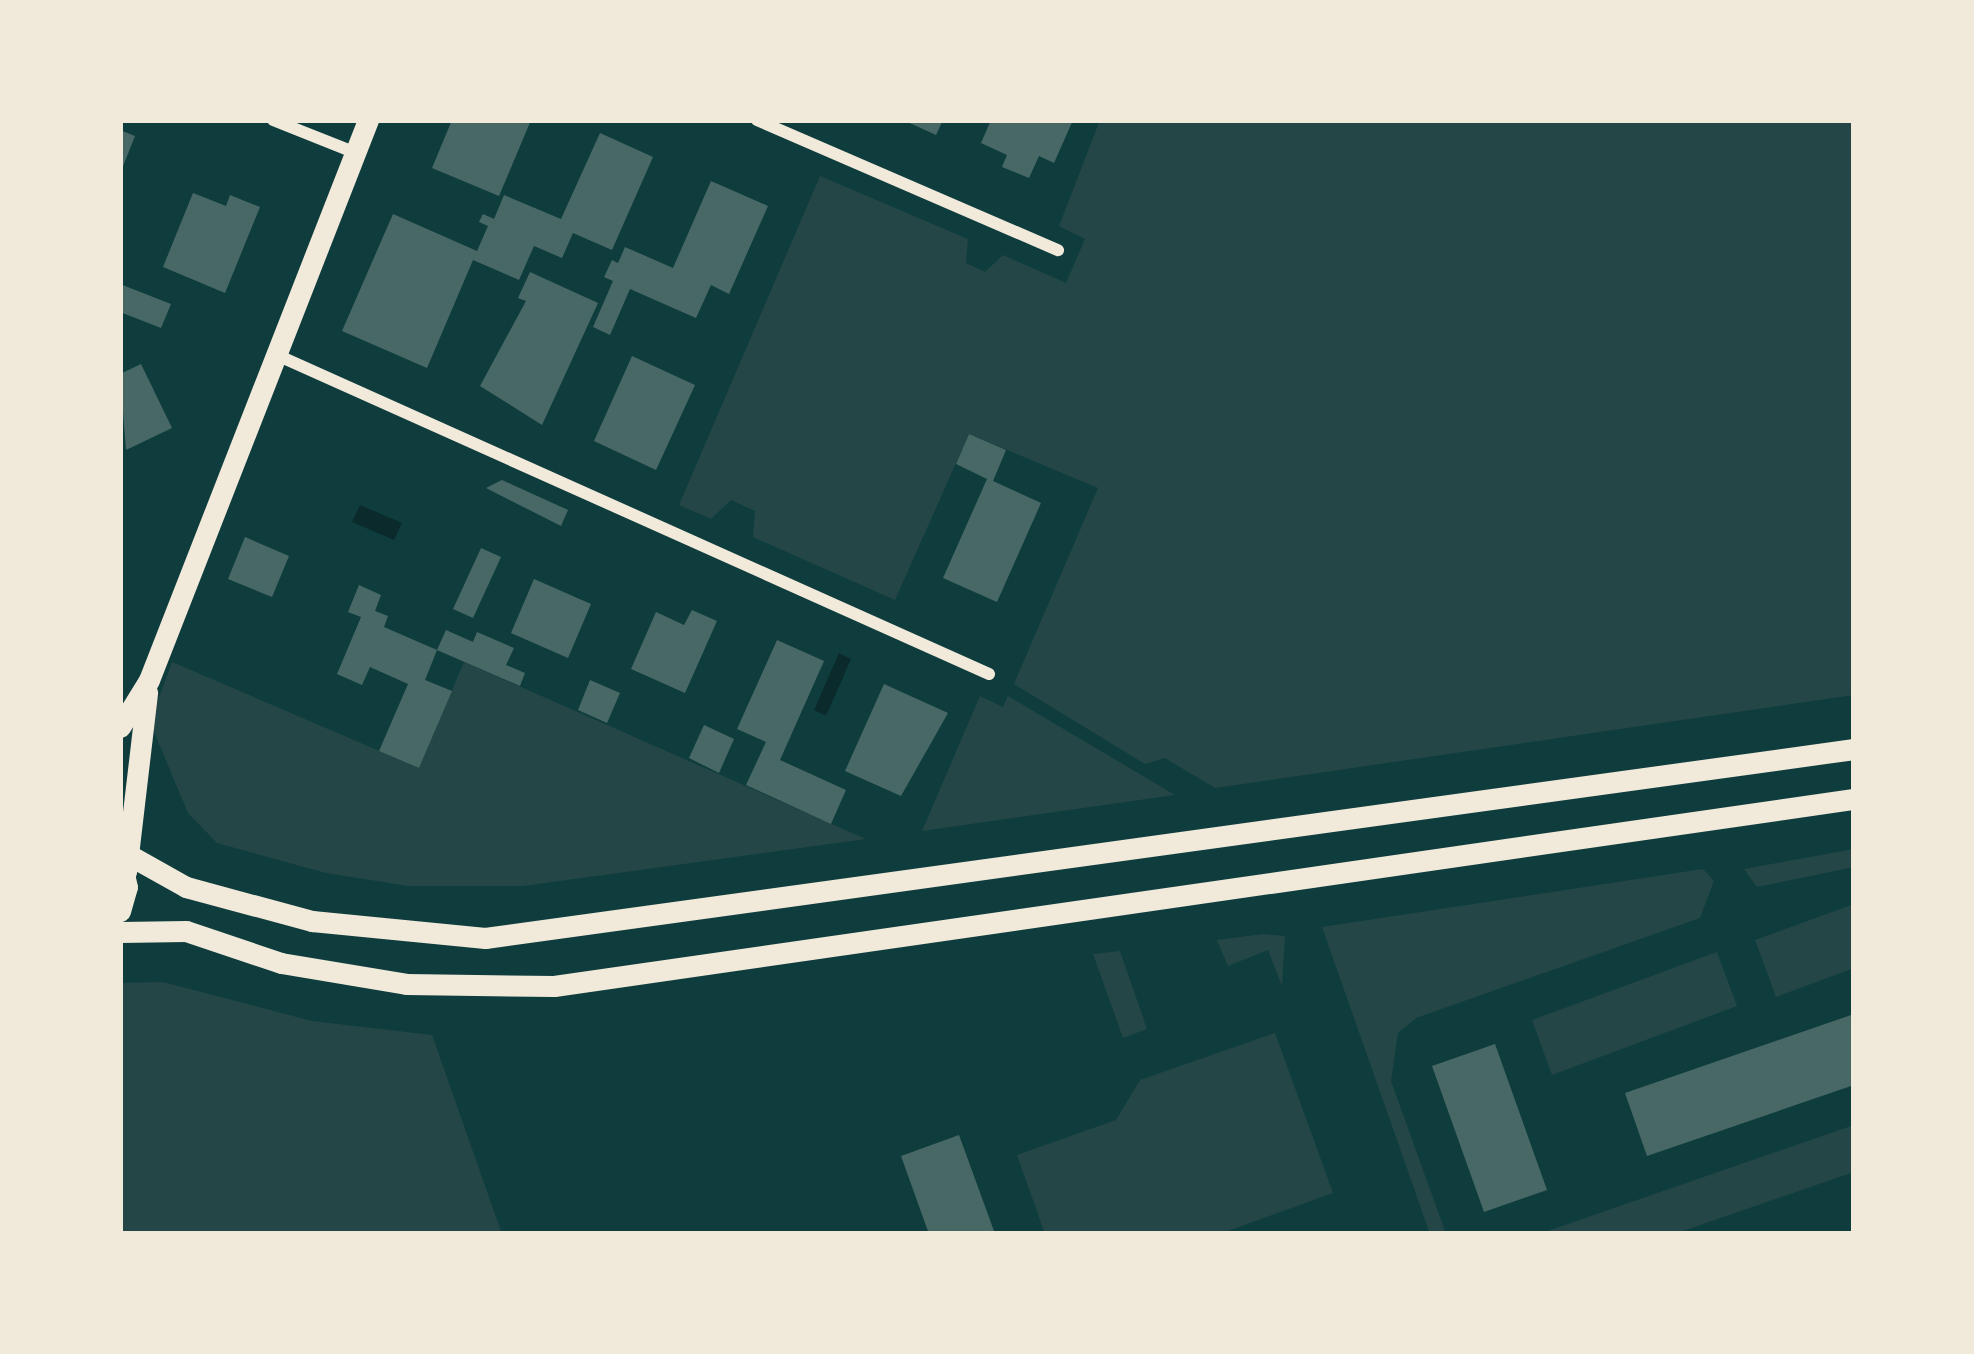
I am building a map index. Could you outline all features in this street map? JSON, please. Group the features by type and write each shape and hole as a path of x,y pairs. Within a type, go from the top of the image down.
{"street":[{"path":"273,120 358,153"},
{"path":"120,727 149,680 368,120"},
{"path":"757,120 1058,250"},
{"path":"279,356 989,674"},
{"path":"120,911 123,858 149,680"},
{"path":"123,858 186,887 289,916 485,938 1854,749"},
{"path":"120,932 186,931 281,963 406,984 554,986 1854,799"}],"shaded area":[{"path":"1100,120 1854,120 1854,695 1215,788 1165,758 1145,764 1014,684 1098,488 969,434 895,600 753,537 755,511 731,500 711,519 679,505 820,176 968,239 966,263 985,272 1003,255 1066,283 1085,239 1059,226"},
{"path":"360,505 402,523 394,540 352,522"},
{"path":"839,653 851,659 826,716 814,710"},
{"path":"172,662 419,768 464,662 866,839 523,886 408,886 326,873 217,843 188,813 150,722"},
{"path":"980,696 1003,707 1008,696 1175,795 922,831"},
{"path":"1854,849 1854,867 1757,887 1744,869"},
{"path":"1703,869 1714,881 1700,918 1416,1018 1398,1033 1391,1081 1446,1234 1430,1234 1322,927"},
{"path":"1854,904 1854,968 1776,997 1755,940"},
{"path":"1285,936 1282,986 1268,950 1228,966 1217,940"},
{"path":"1120,951 1147,1029 1123,1038 1093,954"},
{"path":"1717,952 1737,1006 1552,1075 1532,1020"},
{"path":"163,982 312,1021 432,1035 502,1234 120,1234 120,983"},
{"path":"1275,1033 1333,1193 1219,1234 1045,1234 1017,1155 1116,1120 1140,1080"},
{"path":"1854,1125 1854,1172 1674,1234 1539,1234"}],"building":[{"path":"452,120 531,120 499,196 432,168"},
{"path":"903,120 943,120 936,135"},
{"path":"991,120 1073,120 1054,163 1039,156 1029,178 1002,167 1007,155 981,143"},
{"path":"120,130 135,136 120,174"},
{"path":"600,133 653,157 612,250 573,233 562,258 534,246 519,280 473,260 427,368 342,331 393,214 477,251 488,226 479,222 483,214 494,219 504,195 561,219"},
{"path":"711,181 768,206 729,294 711,285 696,318 630,289 610,335 593,327 613,281 604,277 612,260 618,263 625,247 673,268"},
{"path":"193,193 226,206 230,195 260,207 225,293 163,267"},
{"path":"530,272 598,303 542,425 480,386 526,301 518,298"},
{"path":"120,284 171,304 161,328 120,312"},
{"path":"632,356 695,385 656,470 594,441"},
{"path":"141,364 172,428 126,450 120,374"},
{"path":"969,434 1006,450 993,481 1041,503 997,602 943,578 987,479 956,464"},
{"path":"502,480 568,510 561,526 486,488"},
{"path":"245,537 289,556 272,597 228,579"},
{"path":"481,548 501,557 473,618 453,609"},
{"path":"534,579 591,604 568,658 511,633"},
{"path":"359,585 381,595 375,611 388,616 384,627 437,650 425,680 452,691 419,768 379,751 408,684 370,667 362,685 337,674 361,617 348,612"},
{"path":"692,610 717,621 685,693 631,669 656,612 684,625"},
{"path":"446,630 473,642 477,632 514,648 506,665 525,673 520,686 437,650"},
{"path":"777,640 824,661 780,760 846,790 831,824 746,785 766,742 737,729"},
{"path":"590,680 620,693 607,723 578,710"},
{"path":"884,684 948,713 901,796 845,771"},
{"path":"704,725 734,739 719,773 689,758"},
{"path":"1854,1014 1854,1085 1647,1156 1625,1093"},
{"path":"1495,1044 1547,1190 1484,1212 1432,1066"},
{"path":"959,1135 995,1234 929,1234 901,1156"}]}
